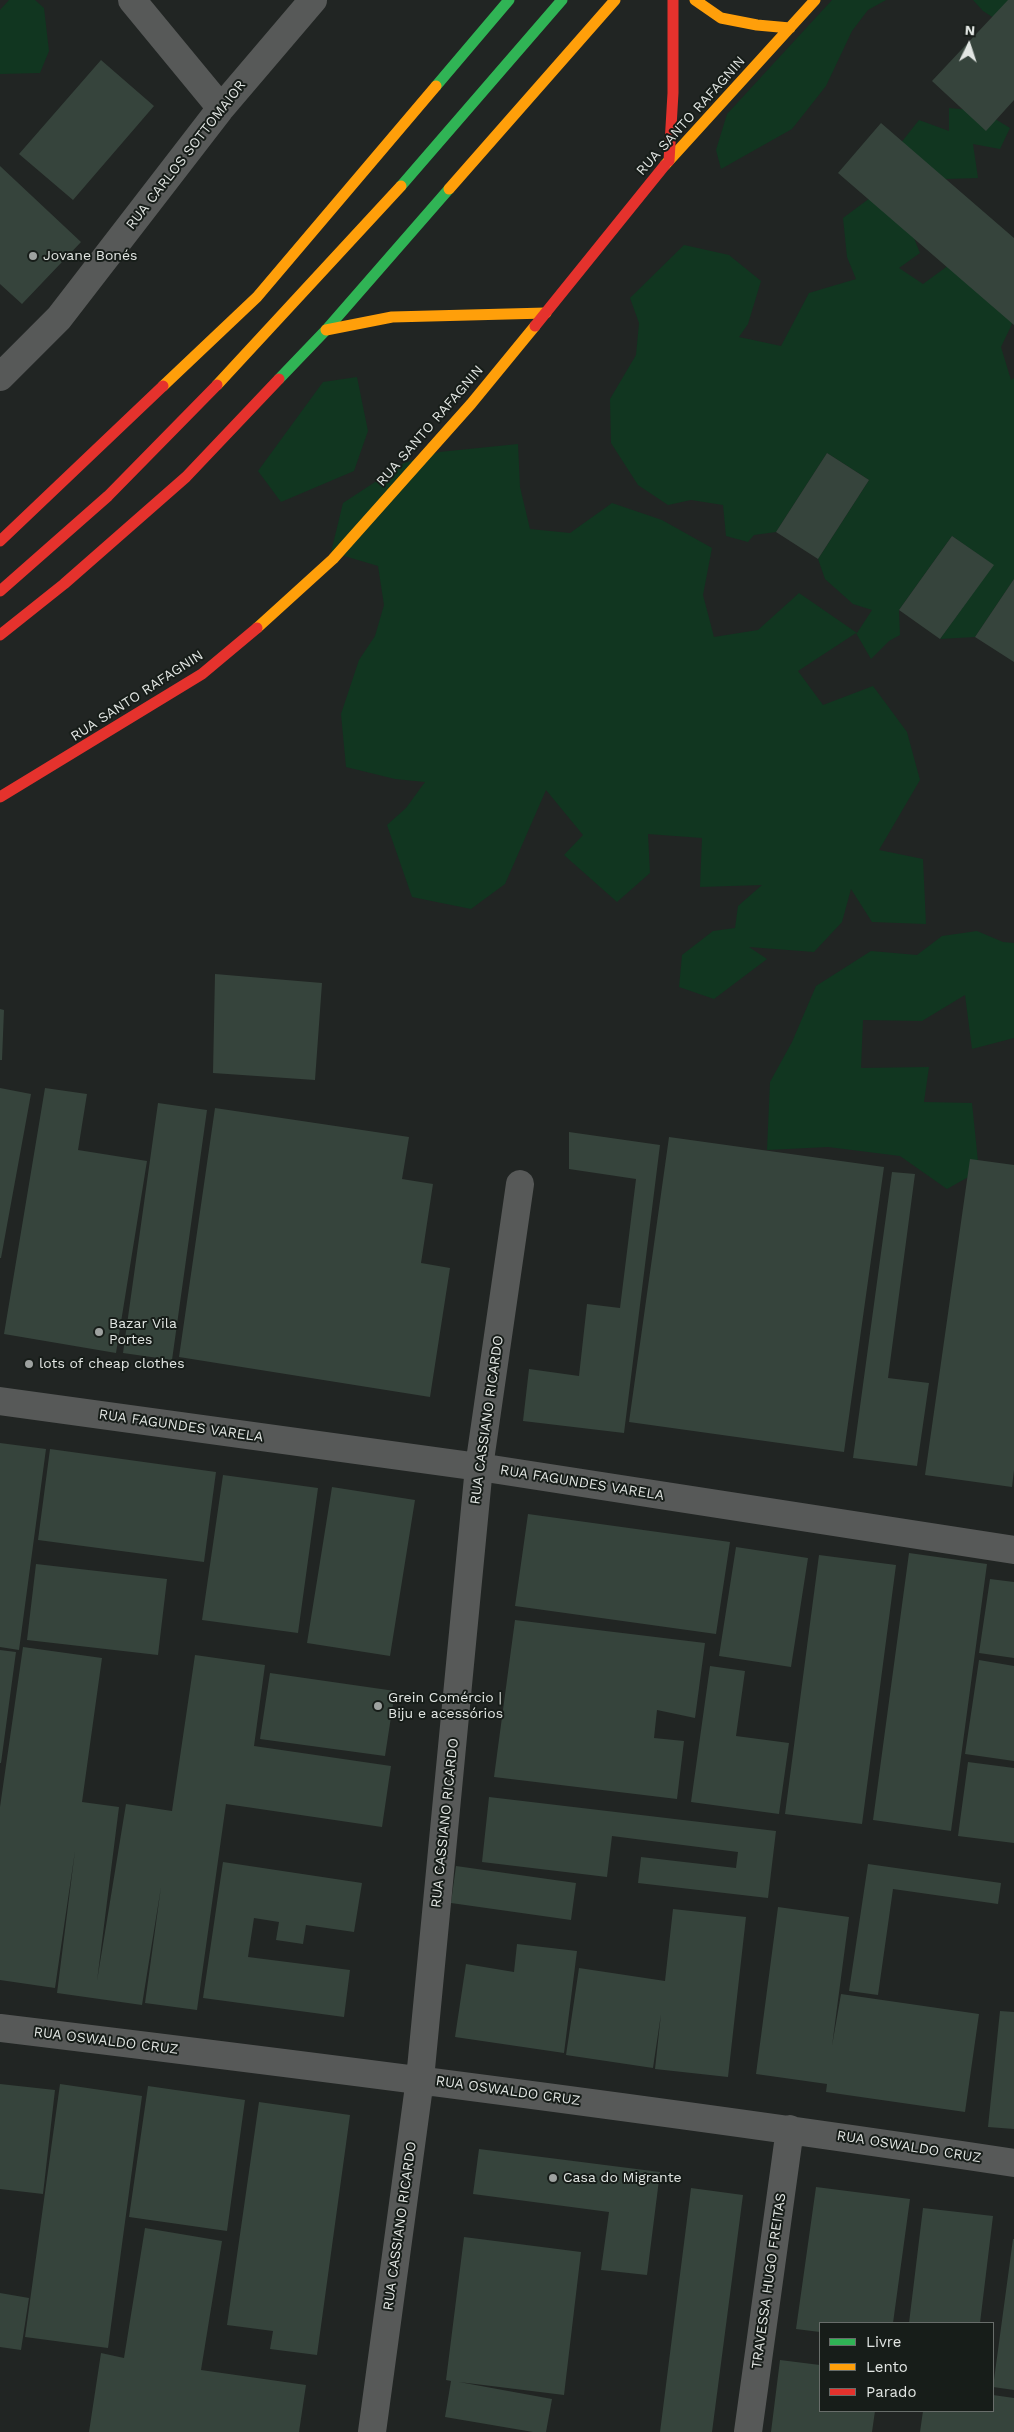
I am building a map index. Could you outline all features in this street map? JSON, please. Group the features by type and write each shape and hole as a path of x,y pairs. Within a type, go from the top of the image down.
{"main road":[{"path":"0,541 257,297 509,0"},
{"path":"0,591 38,560 150,456 283,319 562,0"},
{"path":"0,635 64,584 186,477 326,330 615,0"},
{"path":"669,160 673,93 673,0"},
{"path":"695,0 721,18 757,26 790,28"},
{"name":"RUA SANTO RAFAGNIN","path":"0,797 87,746 202,674 263,623 333,559 471,404 546,314 669,160 815,0"},
{"path":"326,330 392,317 546,314"}],"street":[{"path":"132,0 221,108"},
{"name":"RUA CARLOS SOTTOMAIOR","path":"0,377 59,318 221,108 313,0"},
{"name":"RUA CASSIANO RICARDO","path":"372,2432 420,2079 479,1467 520,1184"},
{"name":"RUA FAGUNDES VARELA","path":"0,1401 479,1467 1014,1550"},
{"name":"RUA OSWALDO CRUZ","path":"0,2028 420,2079 790,2129 1014,2163"},
{"name":"TRAVESSA HUGO FREITAS","path":"748,2432 790,2129"}],"green space":[{"path":"9,0 35,0 44,8 49,51 40,73 0,74 0,10"},
{"path":"832,0 886,0 868,10 852,31 826,86 792,129 721,169 716,150 727,114"},
{"path":"973,0 1014,0 1008,27 983,11"},
{"path":"949,108 982,111 1010,128 1000,149 973,144 978,178 946,179 914,174 900,144 919,120 949,131"},
{"path":"870,198 906,218 920,253 899,268 923,284 968,251 1012,263 1012,324 1001,347 1011,380 1014,378 1014,579 975,637 940,639 993,565 952,536 899,610 900,635 889,641 871,659 856,633 798,671 823,705 873,686 907,732 920,780 879,850 923,859 926,924 872,922 851,889 842,922 814,952 749,947 767,959 714,999 679,987 682,955 713,931 735,928 738,906 762,885 700,887 702,838 648,834 650,873 617,902 564,855 583,835 546,790 505,884 471,909 412,897 387,825 406,808 425,782 395,779 346,767 341,714 359,660 375,636 384,605 378,566 331,552 343,503 404,463 439,452 518,444 520,487 530,529 570,533 612,503 662,520 712,548 703,595 714,637 758,630 799,593 857,633 872,610 853,604 825,579 818,559 869,480 827,453 776,532 754,535 748,542 726,536 723,505 691,500 668,505 638,485 611,443 610,399 636,355 639,323 630,298 684,245 729,255 761,281 748,324 739,337 781,346 809,293 856,279 847,257 843,218"},
{"path":"357,377 368,431 354,471 281,502 258,471 323,382"},
{"path":"977,931 1003,942 1014,943 1014,1038 972,1049 965,995 922,1021 863,1020 861,1068 929,1067 924,1102 972,1103 979,1171 947,1189 900,1156 828,1147 767,1150 770,1082 792,1042 816,986 871,951 917,955 942,936"}],"building":[{"path":"1008,0 1014,0 1014,100 986,131 932,81"},
{"path":"101,60 154,106 73,200 19,154"},
{"path":"881,123 1014,238 1014,325 838,173"},
{"path":"0,166 81,242 22,304 0,284"},
{"path":"827,453 869,480 818,559 776,532"},
{"path":"952,536 994,565 940,639 899,610"},
{"path":"1014,579 1014,662 975,637"},
{"path":"215,974 322,983 315,1080 213,1073"},
{"path":"0,1009 4,1010 2,1060 0,1060"},
{"path":"0,1088 31,1094 1,1258 0,1258"},
{"path":"45,1088 87,1094 78,1150 147,1161 116,1353 4,1334"},
{"path":"158,1103 207,1110 172,1360 123,1353"},
{"path":"215,1108 409,1137 402,1179 433,1184 421,1263 450,1268 430,1397 179,1357"},
{"path":"569,1132 660,1145 624,1433 523,1421 529,1369 579,1376 587,1304 620,1308 636,1179 569,1169"},
{"path":"669,1137 884,1167 844,1452 629,1422"},
{"path":"970,1159 1014,1165 1014,1470 1012,1487 925,1475"},
{"path":"892,1172 915,1174 888,1378 929,1383 917,1466 853,1458"},
{"path":"0,1443 46,1449 19,1650 0,1647"},
{"path":"50,1449 216,1472 204,1562 38,1540"},
{"path":"223,1475 318,1488 298,1633 202,1620"},
{"path":"332,1487 415,1500 390,1656 307,1643"},
{"path":"528,1514 730,1542 716,1634 515,1606"},
{"path":"736,1547 808,1558 791,1667 719,1656"},
{"path":"909,1553 987,1564 951,1831 873,1820"},
{"path":"819,1555 896,1565 862,1824 785,1814"},
{"path":"36,1564 167,1579 158,1655 27,1640"},
{"path":"990,1579 1014,1582 1014,1658 979,1653"},
{"path":"515,1620 705,1643 695,1718 657,1710 654,1738 684,1741 677,1799 494,1777"},
{"path":"23,1647 102,1658 82,1802 119,1807 97,1981 126,1804 172,1811 195,1655 265,1665 254,1746 391,1766 382,1827 226,1804 197,2010 145,2003 161,1887 142,2005 57,1993 75,1851 55,1988 0,1980 0,1807"},
{"path":"0,1650 16,1652 1,1763 0,1763"},
{"path":"979,1660 1014,1666 1014,1761 965,1754"},
{"path":"710,1666 745,1671 736,1736 789,1743 779,1814 691,1802"},
{"path":"270,1673 395,1691 385,1756 260,1739"},
{"path":"968,1762 1014,1768 1014,1843 958,1836"},
{"path":"489,1797 776,1831 768,1898 638,1883 641,1857 736,1868 738,1852 612,1836 607,1877 482,1862"},
{"path":"223,1862 362,1883 354,1932 306,1925 303,1944 276,1940 279,1922 254,1918 248,1957 350,1970 344,2017 203,1998"},
{"path":"868,1864 1001,1883 998,1904 893,1889 878,1995 849,1991"},
{"path":"456,1866 576,1883 571,1920 451,1903"},
{"path":"778,1907 849,1917 832,2046 841,1994 979,2014 965,2112 826,2092 827,2084 756,2074"},
{"path":"673,1909 746,1917 728,2077 655,2069 661,2014 653,2068 566,2055 579,1968 665,1981"},
{"path":"517,1944 577,1951 564,2053 455,2037 466,1964 514,1972"},
{"path":"1000,2011 1014,2012 1014,2129 988,2127"},
{"path":"0,2084 55,2090 43,2194 0,2189"},
{"path":"60,2084 142,2096 108,2348 25,2337"},
{"path":"148,2086 245,2100 227,2231 129,2217"},
{"path":"259,2102 350,2115 317,2355 270,2349 273,2331 227,2325"},
{"path":"479,2149 660,2172 647,2275 601,2270 609,2212 473,2194"},
{"path":"816,2187 910,2199 893,2322 819,2322 819,2332 796,2329"},
{"path":"691,2188 743,2195 712,2432 660,2432"},
{"path":"923,2208 993,2216 980,2322 909,2322"},
{"path":"145,2228 222,2241 201,2370 306,2385 299,2432 89,2432 101,2353 124,2358"},
{"path":"464,2237 581,2252 564,2395 459,2382 552,2399 546,2432 533,2432 445,2417 451,2381 446,2380"},
{"path":"1014,2239 1014,2390 994,2387"},
{"path":"0,2293 29,2298 21,2350 0,2347"},
{"path":"780,2360 819,2365 819,2412 875,2412 872,2432 771,2432"},
{"path":"994,2395 1014,2398 1014,2432 920,2432 923,2412 994,2412"}],"traffic: fast":[{"path":"436,86 509,0"},
{"path":"401,186 562,0"},
{"path":"279,379 326,330 449,189"}],"traffic: slow":[{"path":"449,189 615,0"},
{"path":"695,0 721,18 757,25 790,28"},
{"path":"665,165 815,0"},
{"path":"163,386 257,297 436,86"},
{"path":"217,385 401,186"},
{"path":"326,330 392,317 546,313"},
{"path":"257,628 333,559 471,404 535,326"}],"traffic: jam":[{"path":"669,161 673,93 673,0"},
{"path":"535,326 665,165"},
{"path":"0,635 64,584 186,477 279,379"},
{"path":"0,591 108,496 217,385"},
{"path":"0,541 163,386"},
{"path":"0,797 202,674 257,628"}],"place":[{"name":"Jovane Bonés","path":"33,256"},
{"name":"Bazar Vila Portes","path":"99,1332"},
{"name":"lots of cheap clothes","path":"29,1364"},
{"name":"Grein Comércio | Biju e acessórios","path":"378,1706"},
{"name":"Casa do Migrante","path":"553,2178"}]}
